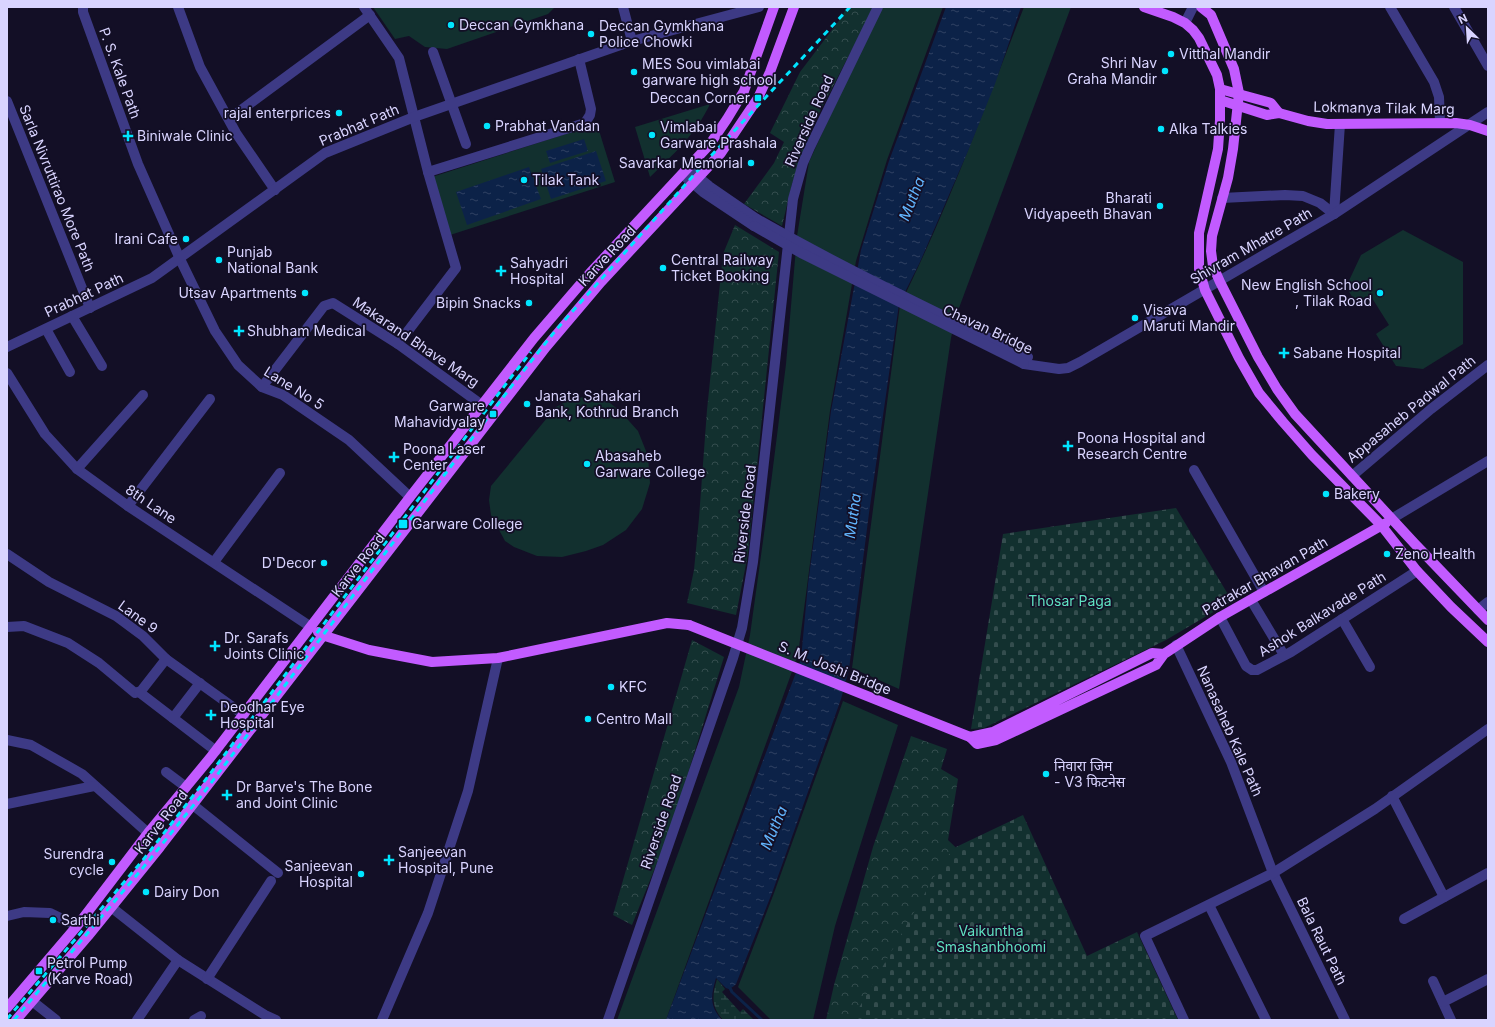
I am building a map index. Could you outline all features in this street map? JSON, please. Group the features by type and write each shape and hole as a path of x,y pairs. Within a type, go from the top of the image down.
{"main road":[{"name":"Karve Road","path":"7,1008 77,926 148,833 216,751 410,497 534,338 590,273 686,172 710,144 744,91 774,7"},
{"path":"1144,7 1166,14 1185,23 1199,38 1217,76 1220,89 1218,149 1199,233 1199,269 1205,290 1239,358 1260,392 1283,422 1312,455 1381,525 1417,571 1451,607 1488,642"},
{"path":"1201,7 1211,15 1234,69 1238,94 1233,149 1228,178 1212,236 1211,251 1213,266 1220,282 1258,357 1277,389 1295,414 1393,518 1415,544 1488,620"},
{"name":"Karve Road","path":"16,1020 111,907 193,805 322,635 546,347 601,282 721,153 758,98 770,72 792,8"},
{"name":"Lokmanya Tilak Marg","path":"1220,89 1271,103 1280,113"},
{"name":"Lokmanya Tilak Marg","path":"1220,100 1268,115 1280,113 1308,121 1340,124 1440,122 1470,125 1488,130"},
{"name":"Patrakar Bhavan Path","path":"1164,654 1220,617 1393,518"},
{"name":"S. M. Joshi Bridge","path":"310,627 322,635 369,650 432,662 498,658 667,623 689,625 970,737 992,732 1152,653 1164,654"}],"street":[{"path":"72,7 83,9"},
{"path":"178,7 200,67 236,132 275,190"},
{"path":"623,7 632,40"},
{"name":"Prabhat Path","path":"7,347 152,278 326,153 414,117 632,40 759,7"},
{"name":"Riverside Road","path":"608,1020 742,628 753,562 794,199 798,182 810,147 878,7"},
{"path":"1185,23 1193,7"},
{"path":"1390,7 1434,82 1440,104 1440,122"},
{"path":"1454,7 1488,66"},
{"name":"P. S. Kale Path","path":"83,9 138,164 180,259"},
{"path":"229,118 367,11 399,58 428,172 456,268 398,344"},
{"path":"433,52 466,144"},
{"path":"428,172 585,123 590,115 591,109 579,59"},
{"name":"Sarla Nivruttirao More Path","path":"7,101 90,308"},
{"name":"Shivram Mhatre Path","path":"1037,365 1059,369 1068,368 1220,282 1334,214 1488,112"},
{"path":"1334,214 1340,124"},
{"name":"Chavan Bridge","path":"686,172 696,181 755,223 801,253 1037,365"},
{"path":"1222,198 1285,195 1303,196 1320,203 1334,214"},
{"name":"Lane No 5","path":"180,259 214,331 238,365 262,387 283,395 350,440 410,497"},
{"name":"Makarand Bhave Marg","path":"262,387 324,306 333,303 398,344 482,405"},
{"path":"72,316 102,366"},
{"path":"46,329 70,372"},
{"name":"Appasaheb Padwal Path","path":"1352,476 1431,409 1488,365"},
{"name":"8th Lane","path":"7,373 45,434 77,469 128,506 310,627"},
{"path":"77,469 143,395"},
{"path":"128,506 210,399"},
{"path":"1393,518 1488,460"},
{"path":"1194,470 1264,592"},
{"path":"214,562 280,473"},
{"name":"Lane 9","path":"7,554 49,582 116,616 143,636 166,659 244,715"},
{"name":"Ashok Balkavade Path","path":"1220,617 1246,666 1252,670 1257,670 1284,655 1417,571"},
{"path":"1251,600 1284,655"},
{"path":"1478,610 1488,602"},
{"path":"1342,619 1370,667"},
{"path":"7,627 24,626 68,643 99,663 133,692 139,692 216,751"},
{"name":"Nanasaheb Kale Path","path":"1176,645 1231,762 1273,873"},
{"path":"382,1020 428,913 466,798 498,658"},
{"path":"139,692 166,659"},
{"path":"173,718 200,684"},
{"path":"1184,1020 1145,936 1273,873 1392,796 1488,729"},
{"path":"7,740 31,745 82,774 148,833"},
{"path":"166,772 186,787"},
{"path":"7,804 94,786"},
{"path":"1392,796 1444,897"},
{"path":"193,805 274,877 207,979"},
{"name":"Bala Raut Path","path":"1273,873 1346,1020"},
{"path":"1404,919 1488,873"},
{"path":"1209,905 1266,1020"},
{"path":"111,907 178,960 264,1018 276,1020"},
{"path":"7,916 24,912 50,913 77,926"},
{"path":"139,1020 178,960"},
{"path":"1443,1002 1488,979"},
{"path":"1433,981 1451,1020"},
{"path":"32,1001 56,1020"}],"green space":[{"name":"Deccan Gymkhana","path":"373,7 555,7 548,14 447,49 425,47 409,36 395,39"},
{"path":"847,7 874,7 814,123 792,184 782,226 744,204 774,163 784,142 770,133 800,72 841,18"},
{"path":"880,7 943,7 887,160 856,261 830,411 798,655 666,1020 617,1020 739,687 750,635 771,483 786,364 797,236 809,162"},
{"path":"1024,7 1071,7 956,316 951,338 899,689 852,668 900,305 918,268 950,194"},
{"path":"710,104 691,134 650,177 635,127"},
{"name":"Tilak Tank","path":"597,124 615,182 450,235 432,177"},
{"path":"735,225 779,252 748,554 736,615 687,603 694,570 707,410 723,254"},
{"path":"1403,230 1463,262 1463,344 1423,369 1396,366 1376,334 1389,325 1372,298 1358,306 1346,287 1361,255"},
{"path":"583,397 610,403 620,411 638,431 648,456 650,483 642,509 626,530 603,545 562,557 537,556 514,547 505,541 491,515 489,500 491,486 556,407 569,400"},
{"name":"Thosar Paga","path":"1176,508 1232,601 1166,640 984,728 971,729 1003,534"},
{"path":"692,640 724,657 671,828 632,925 613,915"},
{"path":"843,701 898,725 835,926 813,1020 771,1020 738,987 774,893"},
{"name":"Vaikuntha Smashanbhoomi","path":"911,736 947,749 941,769 958,779 948,840 1044,932 1174,1020 826,1020 834,985 873,847"},
{"name":"Vaikuntha Smashanbhoomi","path":"1023,815 1087,956 1137,932 1178,1020 852,1020 944,860 956,847"},
{"path":"717,979 725,989 722,992 740,1012 743,1009 754,1020 723,1020 716,1010 714,1001 714,991"}],"water":[{"name":"Mutha","path":"946,7 1021,7 995,84 968,151 920,262 899,304 869,513 849,669 841,699 772,893 736,984 729,989 716,978 712,1000 715,1010 722,1020 666,1020 801,659 808,584 831,411 861,250 889,161"},
{"path":"584,139 588,151 550,163 546,151"},
{"path":"596,151 606,181 551,199 541,169"},
{"path":"529,167 541,199 467,225 456,192"}],"waterway":[{"path":"729,986 732,992 762,1020"}],"railway":[{"path":"14,1020 147,863 205,791 517,379 556,330 709,158 850,7"},
{"path":"7,1019 143,860 531,352"}],"place":[{"name":"Deccan Gymkhana","path":"451,25"},
{"name":"Deccan Gymkhana Police Chowki","path":"591,34"},
{"name":"Vitthal Mandir","path":"1171,54"},
{"name":"Shri Nav Graha Mandir","path":"1165,71"},
{"name":"MES Sou vimlabai garware high school","path":"634,72"},
{"name":"Deccan Corner","path":"758,98"},
{"name":"rajal enterprices","path":"339,113"},
{"name":"Prabhat Vandan","path":"487,126"},
{"name":"Alka Talkies","path":"1161,129"},
{"name":"Vimlabai Garware Prashala","path":"652,135"},
{"name":"Biniwale Clinic","path":"128,136"},
{"name":"Savarkar Memorial","path":"751,163"},
{"name":"Tilak Tank","path":"524,180"},
{"name":"Bharati Vidyapeeth Bhavan","path":"1160,206"},
{"name":"Irani Cafe","path":"186,239"},
{"name":"Punjab National Bank","path":"219,260"},
{"name":"Central Railway Ticket Booking","path":"663,268"},
{"name":"Sahyadri Hospital","path":"501,271"},
{"name":"Utsav Apartments","path":"305,293"},
{"name":"New English School , Tilak Road","path":"1380,293"},
{"name":"Bipin Snacks","path":"529,303"},
{"name":"Visava Maruti Mandir","path":"1135,318"},
{"name":"Shubham Medical","path":"239,331"},
{"name":"Sabane Hospital","path":"1284,353"},
{"name":"Janata Sahakari Bank, Kothrud Branch","path":"527,404"},
{"name":"Garware Mahavidyalay","path":"493,414"},
{"name":"Poona Hospital and Research Centre","path":"1068,446"},
{"name":"Poona Laser Center","path":"394,457"},
{"name":"Abasaheb Garware College","path":"587,464"},
{"name":"Bakery","path":"1326,494"},
{"name":"Garware College","path":"403,524"},
{"name":"Zeno Health","path":"1387,554"},
{"name":"D'Decor","path":"324,563"},
{"name":"Dr. Sarafs Joints Clinic","path":"215,646"},
{"name":"KFC","path":"611,687"},
{"name":"Deodhar Eye Hospital","path":"211,715"},
{"name":"Centro Mall","path":"588,719"},
{"name":"निवारा जिम - V3 फिटनेस","path":"1046,774"},
{"name":"Dr Barve's The Bone and Joint Clinic","path":"227,795"},
{"name":"Sanjeevan Hospital, Pune","path":"389,860"},
{"name":"Surendra cycle","path":"112,862"},
{"name":"Sanjeevan Hospital","path":"361,874"},
{"name":"Dairy Don","path":"146,892"},
{"name":"Sarthi","path":"53,920"},
{"name":"Petrol Pump (Karve Road)","path":"39,971"}]}
